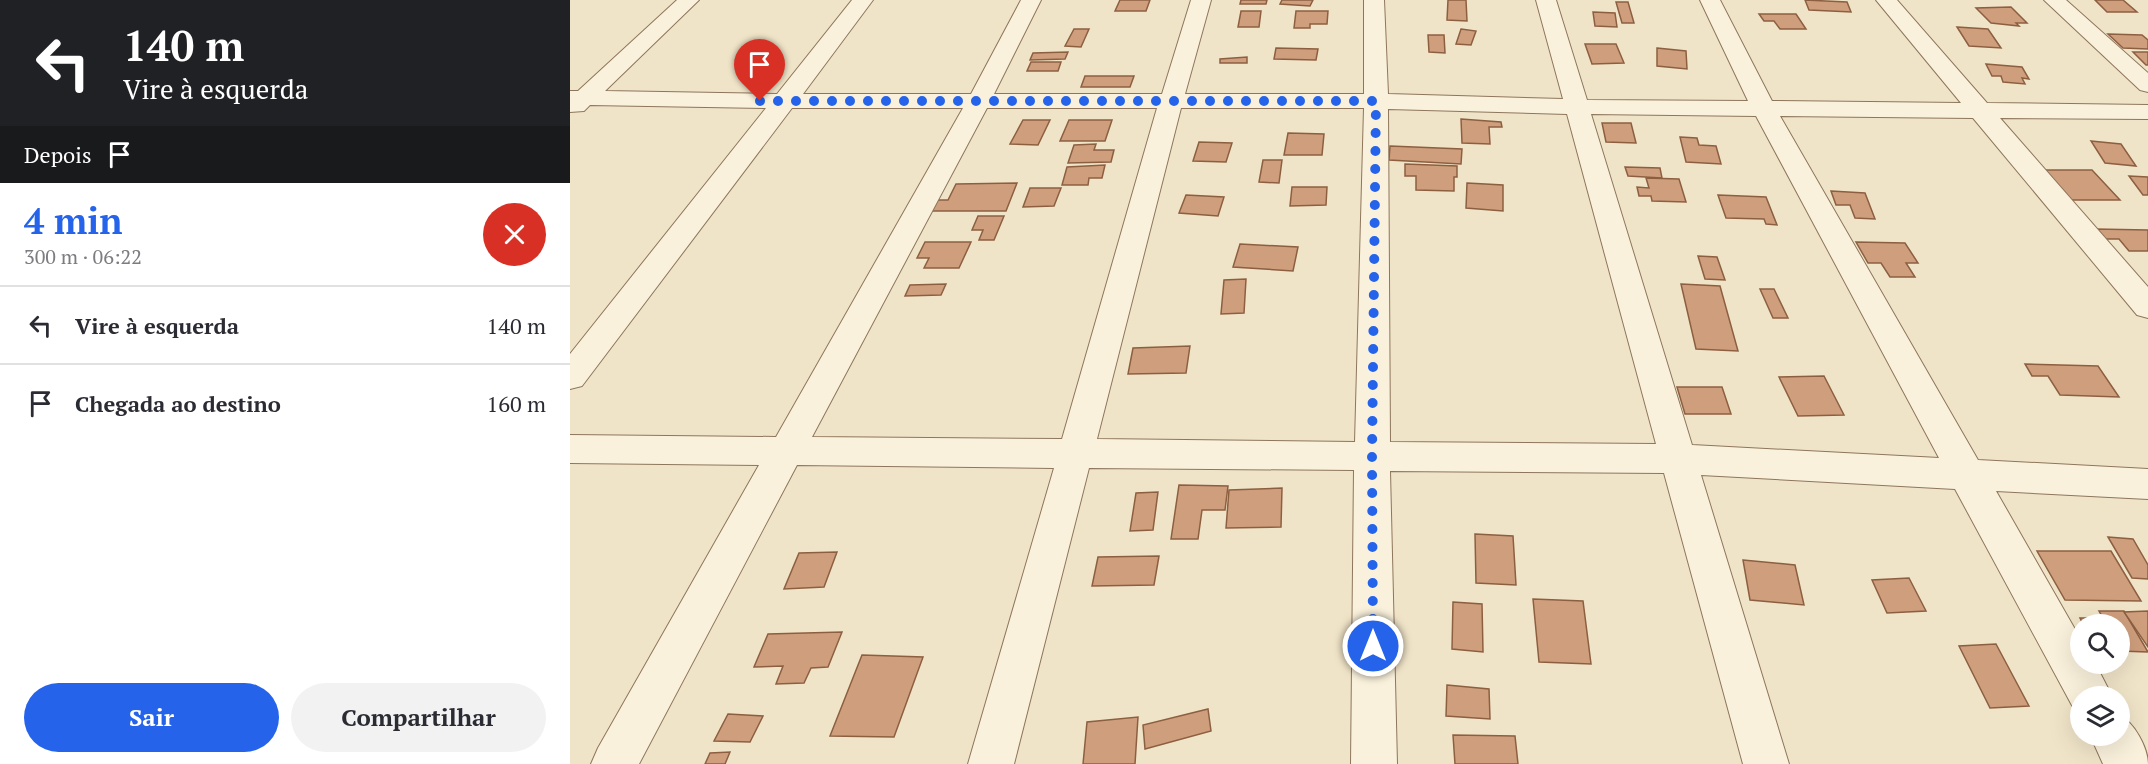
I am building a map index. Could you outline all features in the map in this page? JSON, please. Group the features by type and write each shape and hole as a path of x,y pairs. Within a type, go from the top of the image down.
{"street":[{"path":"575,103 689,0"},
{"path":"570,377 782,101 863,0"},
{"path":"614,764 788,451 979,101 1031,0"},
{"path":"991,764 1171,102 1201,0"},
{"path":"1374,0 1376,101 1372,456 1374,764"},
{"path":"1546,0 1766,764"},
{"path":"1710,0 1764,109 2084,686"},
{"path":"1886,0 2148,307"},
{"path":"2054,0 2148,85"},
{"path":"575,103 1376,101 1577,107 2148,112"},
{"path":"570,449 1679,459 2148,484"},
{"path":"2118,746 2128,764"}],"building":[{"path":"1120,0 1150,0 1146,11 1115,11"},
{"path":"1241,0 1267,0 1266,4 1240,4"},
{"path":"1282,0 1313,0 1310,6 1280,4"},
{"path":"1448,0 1466,0 1467,21 1447,20"},
{"path":"1805,0 1847,2 1851,12 1809,10"},
{"path":"2095,0 2123,0 2137,12 2107,12"},
{"path":"1616,2 1628,2 1634,23 1622,23"},
{"path":"2011,7 2027,23 2016,23 2019,26 1991,23 1976,8"},
{"path":"1241,11 1261,11 1259,27 1238,27"},
{"path":"1296,11 1328,11 1327,24 1310,24 1310,28 1294,28"},
{"path":"1593,12 1615,13 1617,27 1595,26"},
{"path":"1759,14 1796,14 1806,29 1780,29 1774,21 1764,21"},
{"path":"1957,27 1988,29 2001,48 1969,46"},
{"path":"1074,29 1089,29 1081,47 1065,46"},
{"path":"1461,29 1476,31 1471,45 1456,44"},
{"path":"2108,34 2142,35 2148,40 2148,49 2123,48"},
{"path":"1428,35 1444,35 1445,53 1429,52"},
{"path":"1585,44 1616,44 1624,63 1592,64"},
{"path":"1276,48 1318,49 1316,60 1274,59"},
{"path":"1657,48 1686,51 1687,69 1657,66"},
{"path":"1068,52 1065,59 1030,60 1033,53"},
{"path":"2133,52 2148,52 2148,65 2146,65"},
{"path":"1247,57 1247,63 1220,63 1220,59"},
{"path":"1031,62 1061,62 1058,71 1027,71"},
{"path":"1986,64 2022,67 2029,79 2022,78 2025,84 2003,82 2001,76 1992,76"},
{"path":"1085,76 1134,76 1130,87 1081,87"},
{"path":"1461,119 1501,122 1502,127 1489,127 1490,144 1462,143"},
{"path":"1023,120 1050,120 1038,145 1010,144"},
{"path":"1069,120 1112,120 1105,141 1060,141"},
{"path":"1602,123 1631,123 1636,143 1606,142"},
{"path":"1288,133 1324,134 1322,155 1284,155"},
{"path":"1680,137 1697,138 1699,145 1716,146 1721,164 1686,162"},
{"path":"2091,141 2121,144 2136,166 2105,163"},
{"path":"1199,142 1232,143 1226,162 1193,161"},
{"path":"1096,144 1094,150 1114,150 1111,162 1068,163 1074,145"},
{"path":"1390,146 1462,149 1461,164 1389,160"},
{"path":"1263,160 1282,160 1279,183 1259,182"},
{"path":"1405,164 1457,166 1454,191 1416,190 1416,176 1405,176"},
{"path":"1105,165 1102,178 1089,178 1088,185 1062,185 1067,167"},
{"path":"1625,167 1660,168 1662,178 1628,176"},
{"path":"2044,170 2092,170 2120,200 2071,200"},
{"path":"2129,176 2148,177 2148,195 2143,195"},
{"path":"1646,178 1679,179 1686,202 1652,201 1651,196 1639,196 1637,187 1649,188"},
{"path":"1017,183 1006,211 928,211 934,200 948,200 956,184"},
{"path":"1467,183 1503,185 1503,211 1466,208"},
{"path":"1292,187 1327,187 1326,205 1290,206"},
{"path":"1030,188 1061,188 1054,206 1023,207"},
{"path":"1831,191 1865,193 1875,219 1855,218 1850,205 1836,205"},
{"path":"1186,195 1224,197 1218,216 1179,213"},
{"path":"1718,195 1766,197 1777,225 1766,224 1764,219 1726,218"},
{"path":"978,216 1004,216 994,240 979,240 983,230 972,230"},
{"path":"2095,229 2148,230 2148,251 2129,251 2119,239 2103,239"},
{"path":"925,242 971,242 959,268 924,268 929,258 917,258"},
{"path":"1856,242 1905,243 1918,263 1906,263 1915,277 1890,277 1881,263 1868,263"},
{"path":"1240,244 1298,247 1293,271 1233,267"},
{"path":"1698,256 1717,257 1725,280 1705,279"},
{"path":"1246,279 1244,313 1221,314 1224,280"},
{"path":"946,284 941,295 905,296 910,285"},
{"path":"1681,284 1720,286 1738,351 1696,349"},
{"path":"1760,289 1774,289 1788,318 1773,318"},
{"path":"1190,346 1186,373 1128,374 1133,348"},
{"path":"2025,364 2098,366 2119,397 2060,395 2048,376 2032,376"},
{"path":"1824,376 1844,415 1798,416 1779,377"},
{"path":"1677,387 1722,387 1731,414 1685,414"},
{"path":"1179,485 1228,486 1225,510 1202,510 1198,539 1171,539"},
{"path":"1282,488 1281,527 1226,528 1229,490"},
{"path":"1158,492 1153,530 1130,531 1136,493"},
{"path":"1475,534 1513,536 1516,585 1476,583"},
{"path":"2108,537 2133,539 2148,565 2148,579 2132,578"},
{"path":"2037,551 2111,551 2141,601 2065,600"},
{"path":"837,552 824,587 784,589 799,553"},
{"path":"1159,556 1154,585 1092,586 1098,557"},
{"path":"1743,560 1795,565 1804,605 1750,600"},
{"path":"1909,578 1926,611 1887,613 1872,580"},
{"path":"1533,599 1583,601 1591,664 1539,662"},
{"path":"1453,602 1482,604 1483,652 1452,649"},
{"path":"2099,611 2124,611 2126,614 2101,614"},
{"path":"2148,611 2148,647 2130,621 2130,614 2124,612"},
{"path":"2130,621 2148,652 2130,651"},
{"path":"842,632 828,667 811,668 804,683 776,684 783,666 754,667 768,634"},
{"path":"1996,644 2029,706 1990,708 1959,646"},
{"path":"862,655 923,657 894,737 830,736"},
{"path":"1447,685 1489,689 1490,719 1446,716"},
{"path":"1208,709 1211,731 1145,749 1143,725"},
{"path":"728,714 763,716 750,742 714,741"},
{"path":"1138,717 1135,764 1083,764 1087,722"},
{"path":"1453,735 1515,736 1518,764 1455,764"},
{"path":"730,752 725,764 705,764 710,753"}],"route":[{"path":"760,101 1376,101 1372,456 1373,646"}]}
